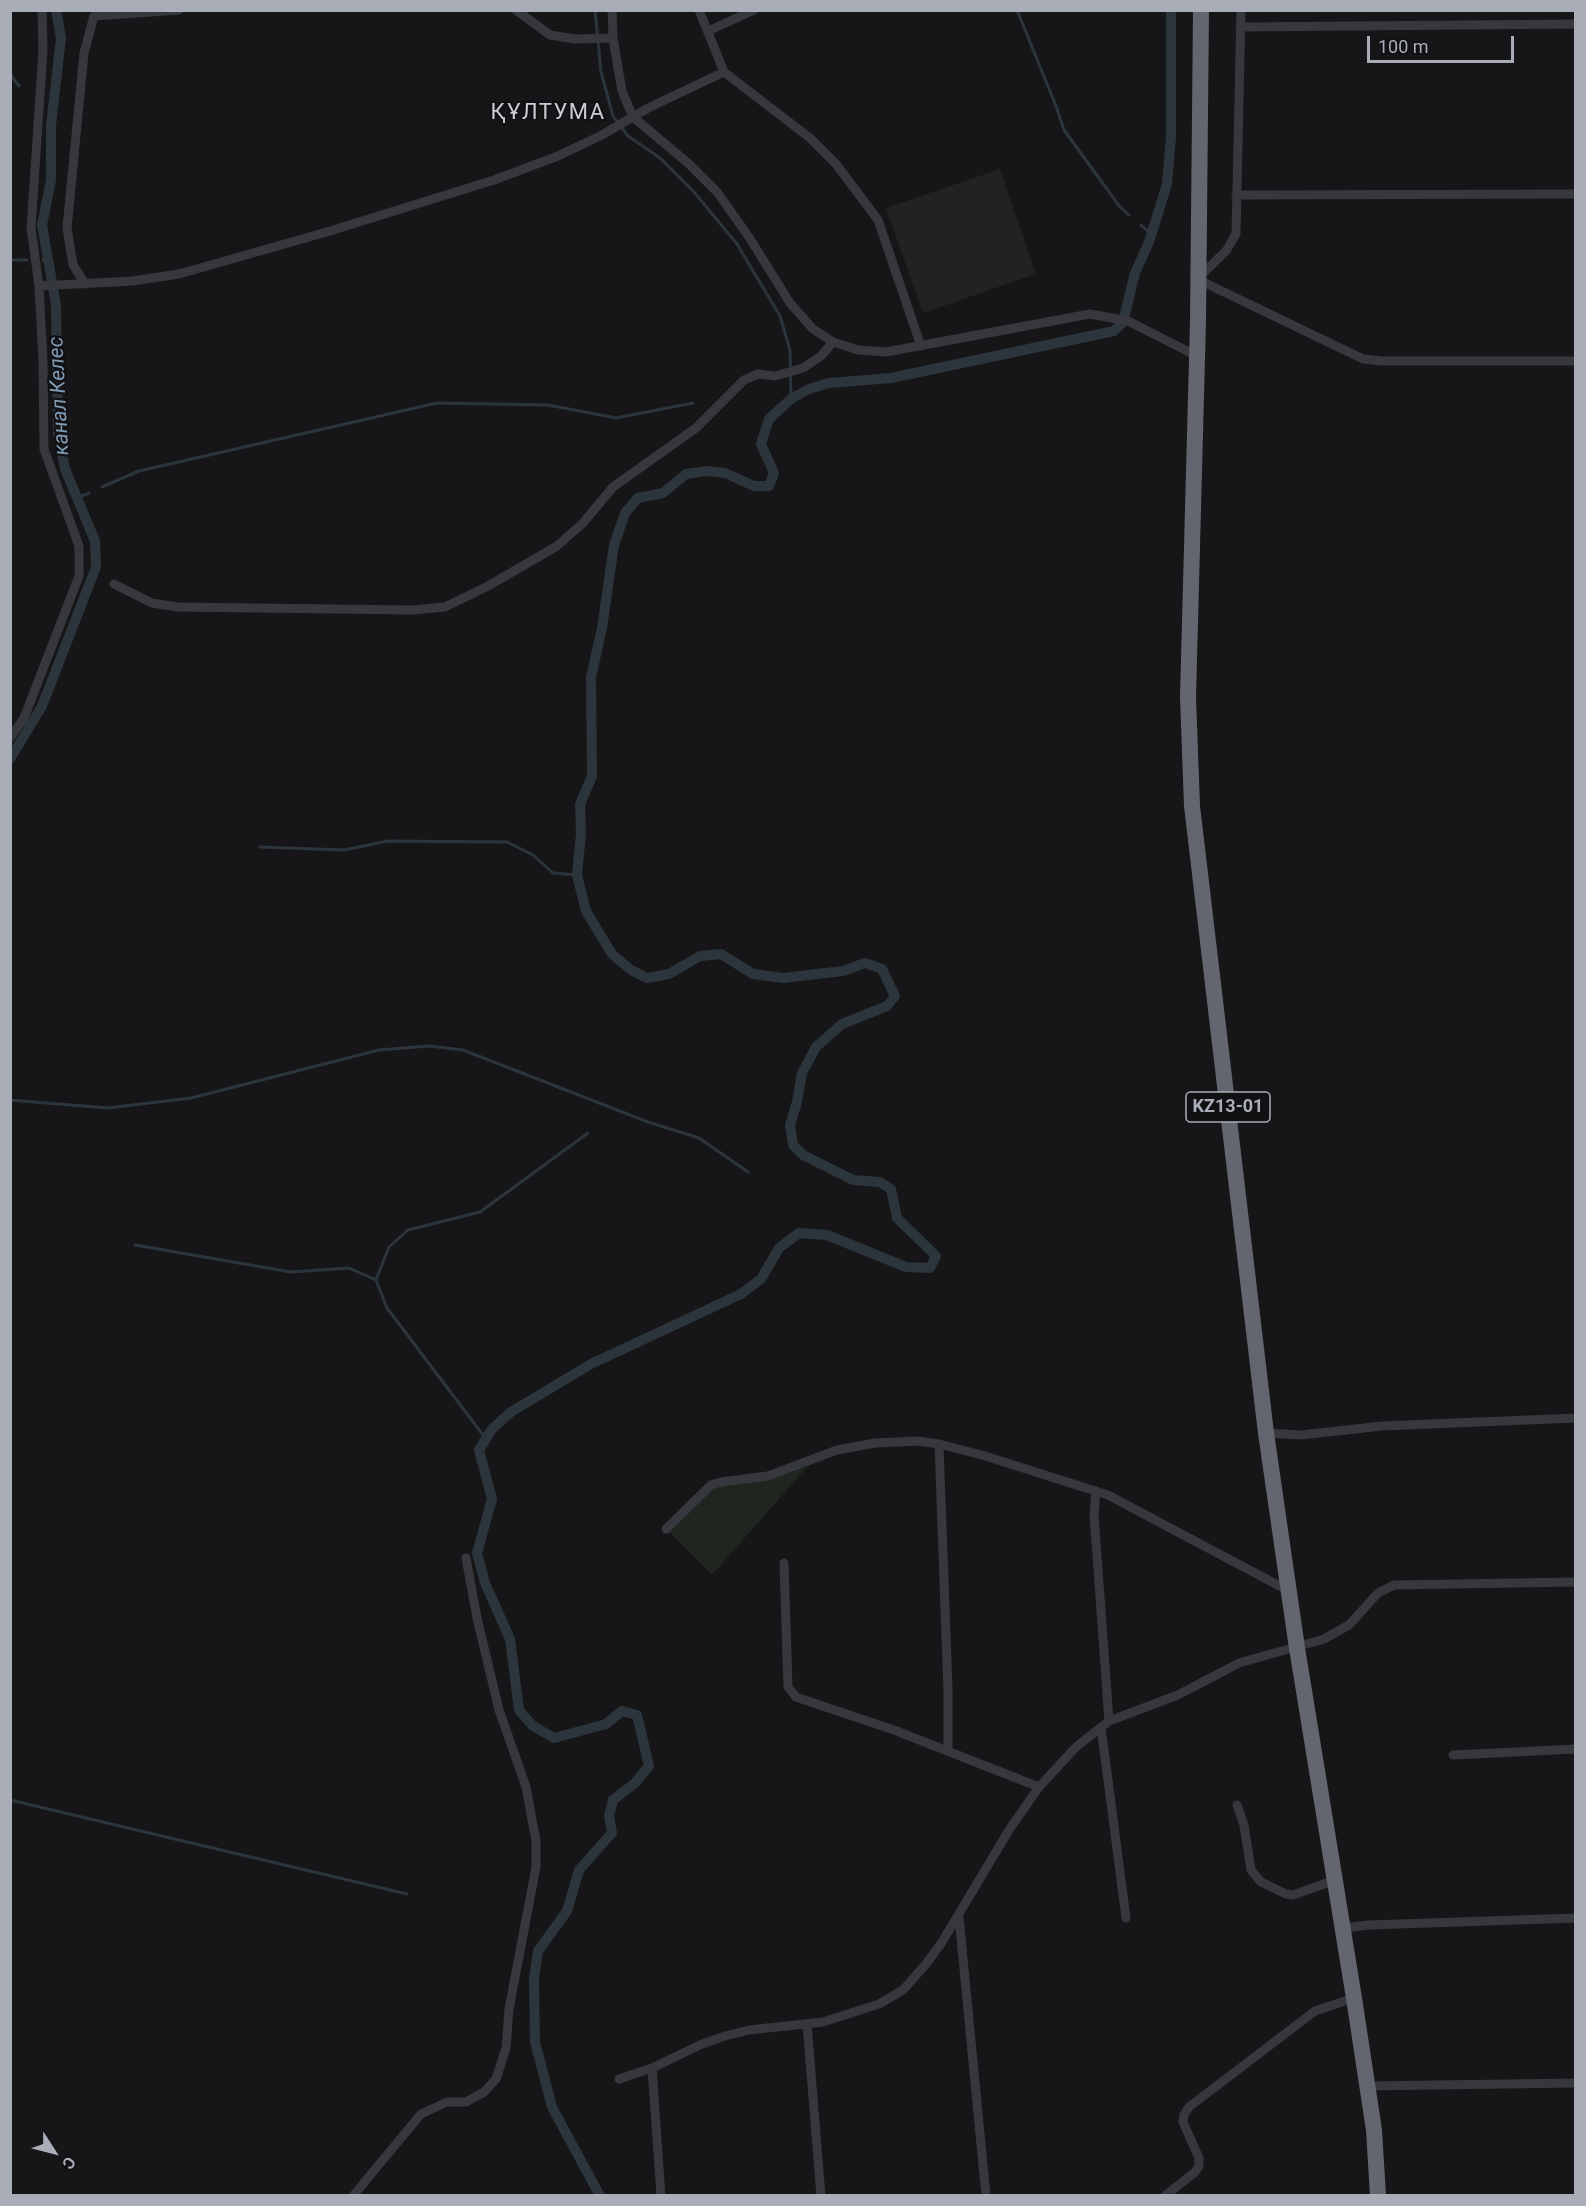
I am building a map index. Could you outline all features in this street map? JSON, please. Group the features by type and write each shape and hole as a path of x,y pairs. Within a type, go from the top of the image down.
{"highway":[{"name":"KZ13-01","path":"1201,10 1197,356 1188,686 1191,784 1266,1433 1297,1648 1374,2130 1378,2196"}],"street":[{"path":"10,738 24,718 79,576 79,546 44,449 39,286 31,228 44,50 42,10"},
{"path":"85,284 73,265 67,228 84,53 94,16 179,10"},
{"path":"516,10 550,35 575,39 613,38"},
{"path":"612,10 613,38 622,91 633,117 689,164 717,192 749,237 790,303 813,329 833,342 858,350 886,352 1090,314 1128,321 1197,356"},
{"path":"699,10 724,72 810,138 836,164 878,220 921,346"},
{"path":"708,31 754,10"},
{"path":"1241,10 1236,234 1226,251 1197,279 1363,359 1382,361 1575,361"},
{"path":"1240,27 1575,24"},
{"path":"39,286 133,281 179,274 494,180 558,156 602,135 648,108 724,72"},
{"path":"1236,195 1575,194"},
{"path":"114,584 152,603 178,607 413,610 445,607 488,586 557,546 583,523 613,487 696,428 744,380 758,374 774,376 803,368 821,356 833,342"},
{"path":"1266,1433 1301,1435 1382,1426 1575,1418"},
{"path":"666,1529 711,1485 768,1476 837,1450 855,1446 892,1442 939,1444 1037,1471 1096,1491 1175,1530 1289,1592"},
{"path":"939,1444 948,1678 948,1751"},
{"path":"1096,1491 1094,1514 1105,1724 1126,1918"},
{"path":"353,2196 421,2114 447,2102 466,2102 484,2092 496,2079 506,2048 508,2009 536,1867 536,1841 526,1787 499,1710 477,1618 466,1558"},
{"path":"784,1563 788,1687 792,1692 802,1700 894,1730 1039,1787"},
{"path":"619,2079 652,2068 702,2044 725,2036 749,2030 807,2024 838,2018 879,2004 903,1990 926,1964 958,1917 1003,1839 1039,1787 1076,1747 1105,1724 1178,1695 1239,1663 1324,1639 1349,1625 1378,1593 1394,1585 1575,1582"},
{"path":"1453,1755 1575,1749"},
{"path":"1237,1805 1244,1825 1251,1869 1262,1882 1286,1894 1293,1894 1335,1880"},
{"path":"958,1917 986,2196"},
{"path":"1343,1928 1369,1925 1575,1918"},
{"path":"1165,2196 1195,2172 1199,2163 1183,2122 1189,2107 1314,2012 1354,1998"},
{"path":"807,2024 821,2196"},
{"path":"652,2068 661,2196"},
{"path":"1366,2086 1575,2083"}],"shaded area":[{"path":"1000,169 1036,274 923,313 886,208"},
{"path":"807,1467 712,1575 668,1531 718,1485 782,1474"}],"waterway":[{"name":"канал Келес","path":"10,759 42,706 96,567 95,541 65,469 58,434 56,305 42,225 51,180 51,125 61,38 56,10"},
{"path":"595,10 601,72 613,116 628,136 660,158 694,192 737,244 780,316 790,350 791,399"},
{"path":"1017,10 1064,130 1120,207 1129,215"},
{"path":"600,2196 552,2107 535,2042 534,1979 538,1951 567,1911 579,1870 612,1833 609,1816 613,1800 635,1783 649,1766 637,1715 622,1711 606,1724 554,1738 533,1726 519,1710 510,1639 485,1583 477,1553 492,1499 479,1450 492,1429 511,1412 591,1364 741,1294 761,1279 779,1248 799,1233 827,1235 906,1267 930,1268 936,1256 897,1218 891,1189 880,1182 853,1180 803,1155 793,1145 790,1125 802,1073 816,1047 842,1024 887,1006 895,996 882,969 865,963 843,971 783,978 753,974 721,954 700,956 669,974 647,978 631,970 612,954 586,911 577,875 581,834 580,804 592,776 591,677 602,628 614,545 625,513 638,498 663,493 686,474 707,471 725,473 754,486 769,486 774,473 761,444 769,419 791,399 809,389 829,383 891,378 1114,331 1123,322 1135,273 1149,242 1167,184 1171,137 1171,10"},
{"path":"10,74 19,86"},
{"path":"1141,225 1151,234"},
{"path":"10,260 27,260"},
{"name":"канал Келес","path":"43,260 49,260"},
{"path":"102,487 139,471 437,403 548,405 616,418 693,403"},
{"path":"77,498 89,493"},
{"path":"260,847 344,850 388,841 507,842 533,855 553,873 577,875"},
{"path":"10,1100 108,1108 191,1098 379,1050 429,1046 463,1050 648,1122 699,1138 748,1172"},
{"path":"486,1439 387,1308 376,1280 389,1247 408,1230 480,1212 588,1133"},
{"path":"135,1245 291,1272 349,1268 376,1280"},
{"path":"10,1800 407,1894"}],"district":[{"name":"ҚҰЛТУМА","path":"548,113"}]}
